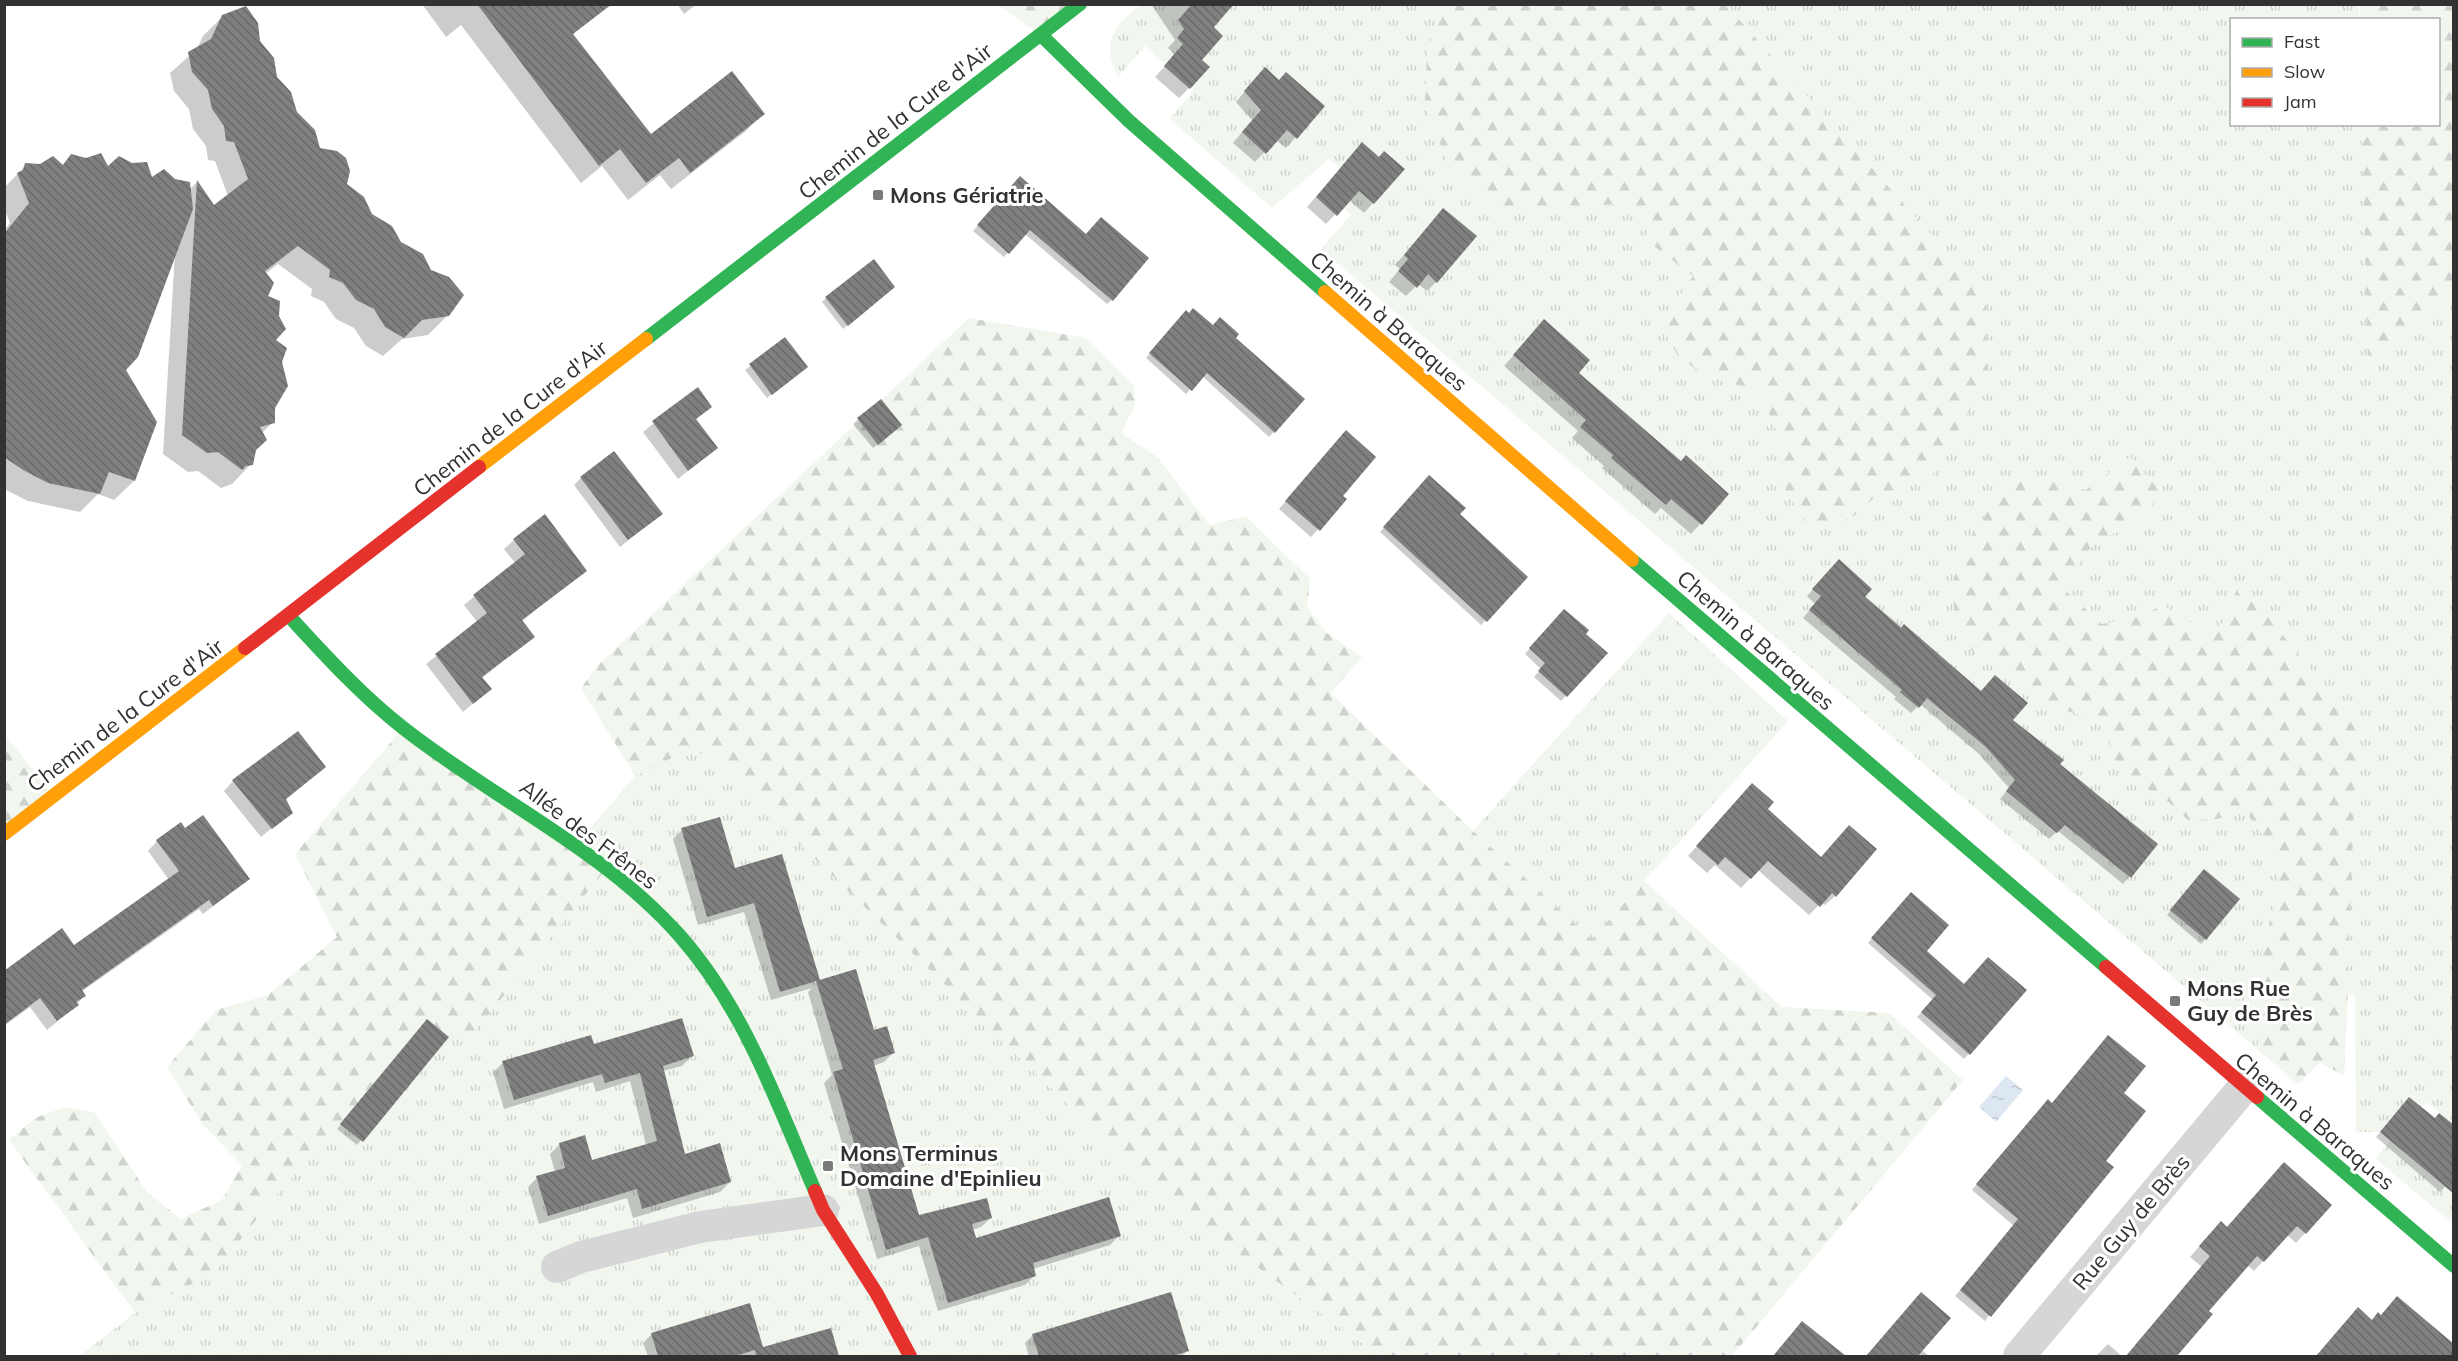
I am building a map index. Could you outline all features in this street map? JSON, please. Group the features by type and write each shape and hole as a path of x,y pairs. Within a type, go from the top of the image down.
{"street":[{"name":"Chemin de la Cure d'Air","path":"4,834 1080,4"},
{"name":"Chemin à Baraques","path":"1041,35 1138,129 1649,576 2243,1088 2454,1266"},
{"name":"Allée des Frênes","path":"289,616 352,684 403,728 607,868 679,934 713,977 746,1029 823,1210 877,1294 910,1356"},
{"name":"Rue Guy de Brès","path":"2019,1356 2243,1088"},
{"path":"557,1268 580,1257 700,1227 823,1210"}],"green space":[{"path":"998,5 1080,5 1041,35"},
{"path":"1141,5 2359,5 2359,18 2230,18 2230,126 2362,126 2368,365 2453,286 2453,1125 2427,1102 2422,1107 2409,1097 2380,1132 2356,1132 2355,997 2348,992 2344,1076 2320,1062 2298,1084 1321,249 1351,215 1323,189 1341,169 1329,159 1272,208 1170,119 1194,90 1145,46 1118,77 1110,55 1110,45 1117,28 1131,12"},
{"path":"1442,5 1726,5 1986,296 1987,380 1931,478 1877,495 1854,516 1833,526 1805,520 1786,492 1780,439 1760,393 1713,377 1687,363 1668,339 1663,321 1693,276 1649,242 1646,222 1633,207 1611,204 1557,209 1502,208 1452,175 1425,104 1427,47"},
{"path":"2360,5 2454,5 2453,286 2368,366 2362,126 2440,126 2440,18 2360,18"},
{"path":"969,318 1085,338 1134,386 1135,405 1121,433 1156,456 1210,525 1246,516 1310,579 1307,607 1327,633 1362,657 1331,693 1473,831 1592,939 1644,881 1782,1007 1889,1013 1963,1080 1732,1356 1380,1356 1174,1207 708,755 686,751 635,776 581,688 597,666"},
{"path":"2130,457 2160,491 2141,526 2101,539 2085,554 2067,592 2102,624 2139,617 2163,605 2194,625 2213,631 2227,619 2239,582 2357,726 2344,1076 2320,1062 2298,1084 2258,1049 2256,975 2276,897 2280,865 2263,835 2244,810 2217,819 2188,820 2163,797 2131,781 2115,764 2105,722 2042,704 2013,668 1973,653 1959,624 1950,591 1961,556 1989,509 2024,474 2086,490"},
{"path":"1669,613 1788,721 1592,939 1473,831"},
{"path":"403,728 607,868 468,1040 449,1037 427,1019 340,1124 271,1201 215,1272 135,1313 9,1140 35,1118 65,1107 94,1112 147,1192 181,1219 222,1200 242,1165 203,1125 167,1067 216,1010 268,995 337,937 295,854"},
{"path":"5,735 54,796 5,834"},
{"path":"686,751 708,755 1174,1207 1380,1356 79,1356 135,1313 215,1272 271,1201 340,1124 427,1019 449,1037 575,846 635,776"},
{"path":"2390,1141 2446,1188 2453,1179 2453,1224 2376,1159"}],"water":[{"path":"2006,1076 2023,1090 1996,1122 1979,1107"}],"building":[{"path":"477,4 612,4 573,34 651,134 732,71 765,114 690,173 679,158 646,183 620,149 599,166"},
{"path":"1192,4 1234,4 1214,27 1223,36 1202,60 1210,67 1190,89 1164,66 1183,44 1177,38 1184,29 1178,20"},
{"path":"246,6 258,23 260,41 274,58 277,77 291,92 297,112 315,130 320,148 337,151 346,158 350,171 347,184 364,197 372,214 392,226 401,242 423,254 431,270 449,277 464,295 449,316 422,320 404,338 385,327 374,309 356,300 343,283 329,277 330,270 298,246 265,271 274,283 268,296 280,301 279,316 286,329 276,340 287,348 282,362 288,386 275,408 275,423 260,427 267,440 256,450 253,465 246,466 242,470 218,452 207,453 182,435 197,180 214,205 248,179 234,142 226,141 224,126 212,109 208,90 192,72 188,52 211,39 222,15"},
{"path":"1265,67 1279,80 1286,72 1325,106 1297,139 1287,130 1266,154 1242,132 1261,110 1244,91"},
{"path":"1362,142 1379,157 1384,151 1405,169 1374,204 1359,191 1337,216 1316,197"},
{"path":"101,153 108,166 119,156 132,163 147,162 152,177 164,169 175,179 190,182 193,209 138,357 126,370 157,422 135,481 109,472 100,494 48,483 4,457 4,234 29,203 17,173 23,170 25,163 40,164 53,156 63,165 71,154 86,158"},
{"path":"1020,176 1086,234 1101,217 1149,258 1113,301 1030,230 1009,254 977,225"},
{"path":"1443,208 1477,236 1437,283 1428,274 1417,288 1398,271 1408,259 1404,255"},
{"path":"874,259 895,287 848,326 825,297"},
{"path":"1193,308 1213,325 1220,317 1239,334 1236,338 1305,399 1275,433 1207,373 1192,391 1149,353 1186,310 1189,313"},
{"path":"1544,319 1590,360 1579,373 1681,461 1686,455 1729,494 1702,525 1671,499 1666,505 1611,458 1613,455 1580,427 1586,420 1513,355"},
{"path":"785,337 808,367 772,395 749,364"},
{"path":"698,387 712,407 696,419 718,448 688,471 652,421"},
{"path":"881,399 902,425 878,445 857,418"},
{"path":"1346,430 1376,457 1343,496 1347,499 1320,531 1285,501"},
{"path":"614,451 663,514 628,540 580,477"},
{"path":"1429,475 1466,508 1460,514 1528,577 1487,622 1383,527"},
{"path":"545,514 587,571 522,620 535,637 482,677 492,689 473,704 435,654 487,613 473,595 525,554 513,539"},
{"path":"1839,559 1872,589 1865,597 1901,628 1904,624 1981,691 1995,675 2028,703 2013,720 2064,760 2060,764 2158,844 2131,878 2065,825 2057,833 2006,791 2015,780 1986,747 1927,698 1919,708 1900,692 1902,690 1809,610 1821,596 1812,589"},
{"path":"1564,609 1589,630 1586,634 1608,653 1567,697 1538,671 1545,663 1529,648"},
{"path":"298,731 326,767 286,799 293,813 272,829 232,780"},
{"path":"1752,783 1774,802 1768,809 1821,857 1849,825 1877,849 1836,897 1832,893 1820,907 1768,861 1751,879 1725,857 1718,865 1696,846"},
{"path":"203,815 250,879 213,906 209,900 82,990 86,996 76,1002 79,1005 57,1021 40,998 4,1025 4,971 62,928 74,945 179,871 156,840 181,822 185,828"},
{"path":"720,817 735,868 782,854 820,980 780,992 754,903 707,917 681,828"},
{"path":"2204,869 2240,899 2206,940 2170,910"},
{"path":"1911,892 1949,925 1927,951 1964,984 1988,957 2027,990 1970,1055 1921,1012 1936,995 1871,938"},
{"path":"856,969 874,1030 887,1026 895,1053 873,1060 919,1215 987,1198 992,1218 972,1224 976,1238 1109,1197 1121,1236 1033,1263 1036,1276 948,1303 928,1237 886,1250 833,1072 843,1069 816,981"},
{"path":"682,1018 694,1056 663,1066 685,1154 720,1143 731,1182 642,1209 637,1189 548,1216 536,1176 565,1168 559,1143 585,1135 592,1160 657,1141 640,1073 605,1083 602,1074 514,1100 502,1061 591,1035 594,1044"},
{"path":"427,1019 449,1037 363,1142 340,1124"},
{"path":"2108,1035 2146,1066 2124,1093 2146,1111 2106,1161 2114,1167 1991,1317 1960,1290 2018,1219 1976,1184 2048,1099 2052,1103"},
{"path":"2409,1097 2435,1118 2439,1113 2454,1125 2454,1194 2380,1132"},
{"path":"2284,1162 2332,1205 2306,1234 2297,1226 2264,1262 2257,1256 2209,1311 2213,1314 2177,1356 2126,1356 2210,1256 2199,1246 2221,1221 2227,1227"},
{"path":"1171,1292 1189,1351 1172,1356 1039,1356 1032,1334"},
{"path":"1921,1292 1951,1318 1918,1356 1866,1356"},
{"path":"2397,1296 2454,1344 2454,1356 2316,1356 2358,1307 2372,1320 2378,1312 2381,1315"},
{"path":"750,1303 763,1347 831,1328 839,1356 756,1356 755,1350 735,1356 658,1356 651,1333"},
{"path":"1802,1321 1846,1356 1773,1356"}],"traffic: fast":[{"path":"646,339 1080,4"},
{"path":"1041,35 1129,121 1325,292"},
{"path":"1632,560 2106,967"},
{"path":"289,616 357,688 402,727 473,778 582,850 616,876 680,936 723,995 758,1058 815,1191"},
{"path":"2257,1097 2454,1266"}],"traffic: slow":[{"path":"1325,292 1632,560"},
{"path":"479,467 646,339"},
{"path":"4,834 245,648"}],"traffic: jam":[{"path":"245,648 479,467"},
{"path":"2106,967 2257,1097"},
{"path":"815,1191 823,1210 877,1294 910,1356"}],"place":[{"name":"Mons Gériatrie","path":"878,195"},
{"name":"Mons Rue Guy de Brès","path":"2175,1001"},
{"name":"Mons Terminus Domaine d'Epinlieu","path":"828,1166"}]}
